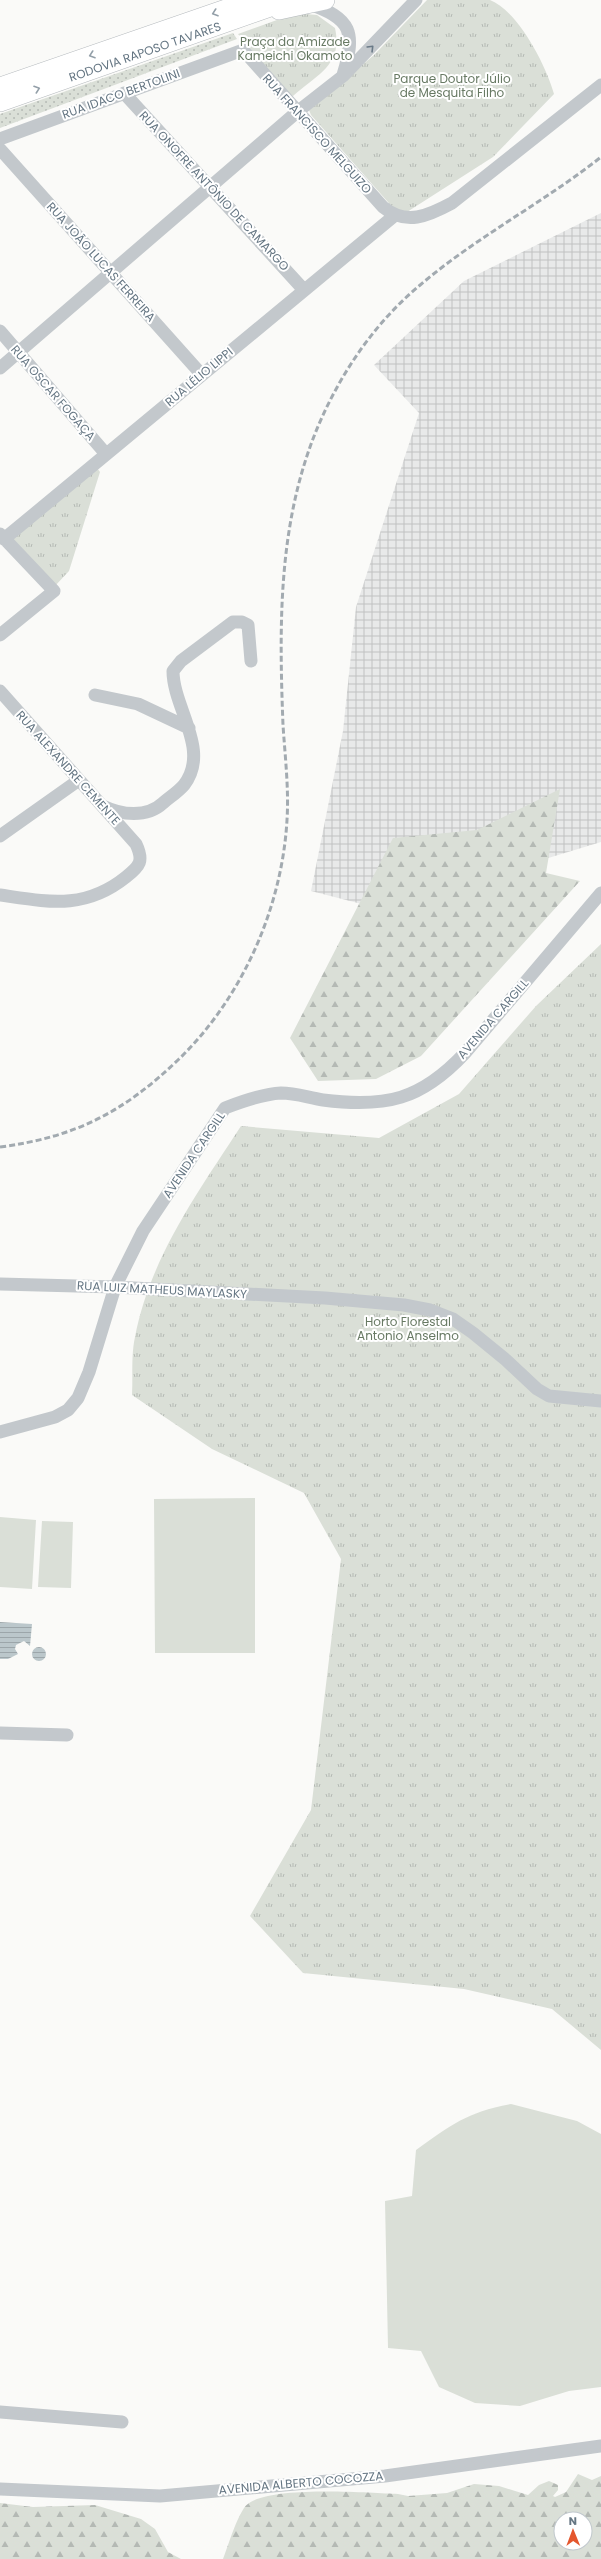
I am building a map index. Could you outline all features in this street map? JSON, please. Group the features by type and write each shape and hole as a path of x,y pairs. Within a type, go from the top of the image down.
{"highway":[{"name":"RODOVIA RAPOSO TAVARES","path":"0,87 252,0"},
{"name":"RODOVIA RAPOSO TAVARES","path":"0,102 214,28 298,2 324,0"}],"street":[{"path":"0,368 297,112 343,76 416,0"},
{"path":"298,2 328,10 342,19 350,38 350,53 343,76"},
{"name":"RUA IDACO BERTOLINI","path":"0,139 242,50"},
{"name":"RUA FRANCISCO MELGUIZO","path":"242,50 297,112 394,216"},
{"path":"394,216 407,218 432,214 452,203 601,85"},
{"name":"RUA ONOFRE ANTÔNIO DE CAMARGO","path":"124,93 304,290"},
{"name":"RUA JOÃO LUCAS FERREIRA","path":"0,149 202,374"},
{"name":"RUA LÉLIO LIPPI","path":"2,537 106,454 394,216"},
{"name":"RUA OSCAR FOGAÇA","path":"0,331 106,454"},
{"path":"0,635 54,591 2,537"},
{"path":"101,805 114,811 130,814 146,812 160,807 183,785 191,773 194,750 173,683 173,671 181,661 233,622 242,622 248,625 251,661"},
{"name":"RUA ALEXANDRE CEMENTE","path":"0,691 136,844 141,860 139,866 111,889 89,898 55,903 0,895"},
{"path":"95,695 138,704 188,728"},
{"path":"0,836 79,780"},
{"name":"AVENIDA CARGILL","path":"0,1432 55,1417 68,1410 78,1398 89,1372 115,1287 144,1231 225,1108 280,1093 368,1104 394,1101 429,1085 448,1071 465,1053 600,894"},
{"name":"RUA LUIZ MATHEUS MAYLASKY","path":"0,1284 115,1287 325,1298 404,1305 430,1310 453,1319 473,1332 537,1389 549,1396 601,1401"},
{"path":"0,1733 67,1735"},
{"path":"0,2412 122,2422"},
{"name":"AVENIDA ALBERTO COCOZZA","path":"0,2489 160,2496 385,2476 601,2446"}],"shaded area":[{"path":"601,213 601,842 381,909 311,891 343,731 356,607 419,413 374,365 464,281"},
{"path":"0,1622 32,1624 30,1646 24,1641 16,1645 15,1649 18,1654 8,1659 0,1659"},
{"path":"36,1647 42,1647 46,1651 46,1657 42,1661 36,1661 32,1657 32,1651"}],"green space":[{"name":"Parque Doutor Júlio de Mesquita Filho","path":"427,0 490,0 500,6 511,15 530,40 545,69 554,94 493,157 407,212 395,210 311,115 309,110 374,55"},
{"name":"Praça da Amizade Kameichi Okamoto","path":"305,14 317,15 335,28 337,41 332,60 326,68 293,96 288,94 238,34 288,16"},
{"path":"233,33 237,39 0,128 0,114"},
{"path":"97,468 100,472 69,571 55,586 9,538"},
{"path":"560,789 546,873 580,881 421,1056 376,1079 318,1081 290,1038 393,838 477,830"},
{"name":"Horto Florestal Antonio Anselmo","path":"601,944 601,2050 552,2009 464,1989 303,1973 250,1916 311,1810 341,1559 304,1493 212,1449 132,1395 135,1337 142,1308 152,1280 164,1253 193,1201 241,1126 379,1138 459,1094 536,1006"},
{"path":"255,1498 255,1653 155,1653 154,1499"},
{"path":"0,1517 36,1520 32,1589 0,1587"},
{"path":"42,1521 73,1522 71,1588 38,1587"},
{"path":"511,2104 577,2121 601,2134 601,2387 569,2391 520,2406 475,2403 439,2387 421,2351 388,2348 385,2201 412,2196 416,2150 439,2133 471,2115"},
{"path":"578,2474 592,2480 601,2476 601,2559 223,2559 235,2526 244,2508 254,2500 270,2496 292,2493 340,2492 398,2494 408,2496 447,2493 474,2484 499,2486 528,2495 539,2485 549,2481 558,2485 558,2490 553,2496 555,2497 566,2492"},
{"path":"0,2503 33,2507 95,2505 141,2519 155,2529 168,2552 181,2559 0,2559"}],"railway":[{"path":"0,1147 27,1143 76,1129 97,1119 139,1094 159,1078 202,1035 240,980 255,950 267,918 277,886 284,853 287,820 287,784 283,725 281,648 284,572 296,497 306,460 319,424 338,385 361,349 403,300 441,268 463,252 556,190 601,157"}]}
